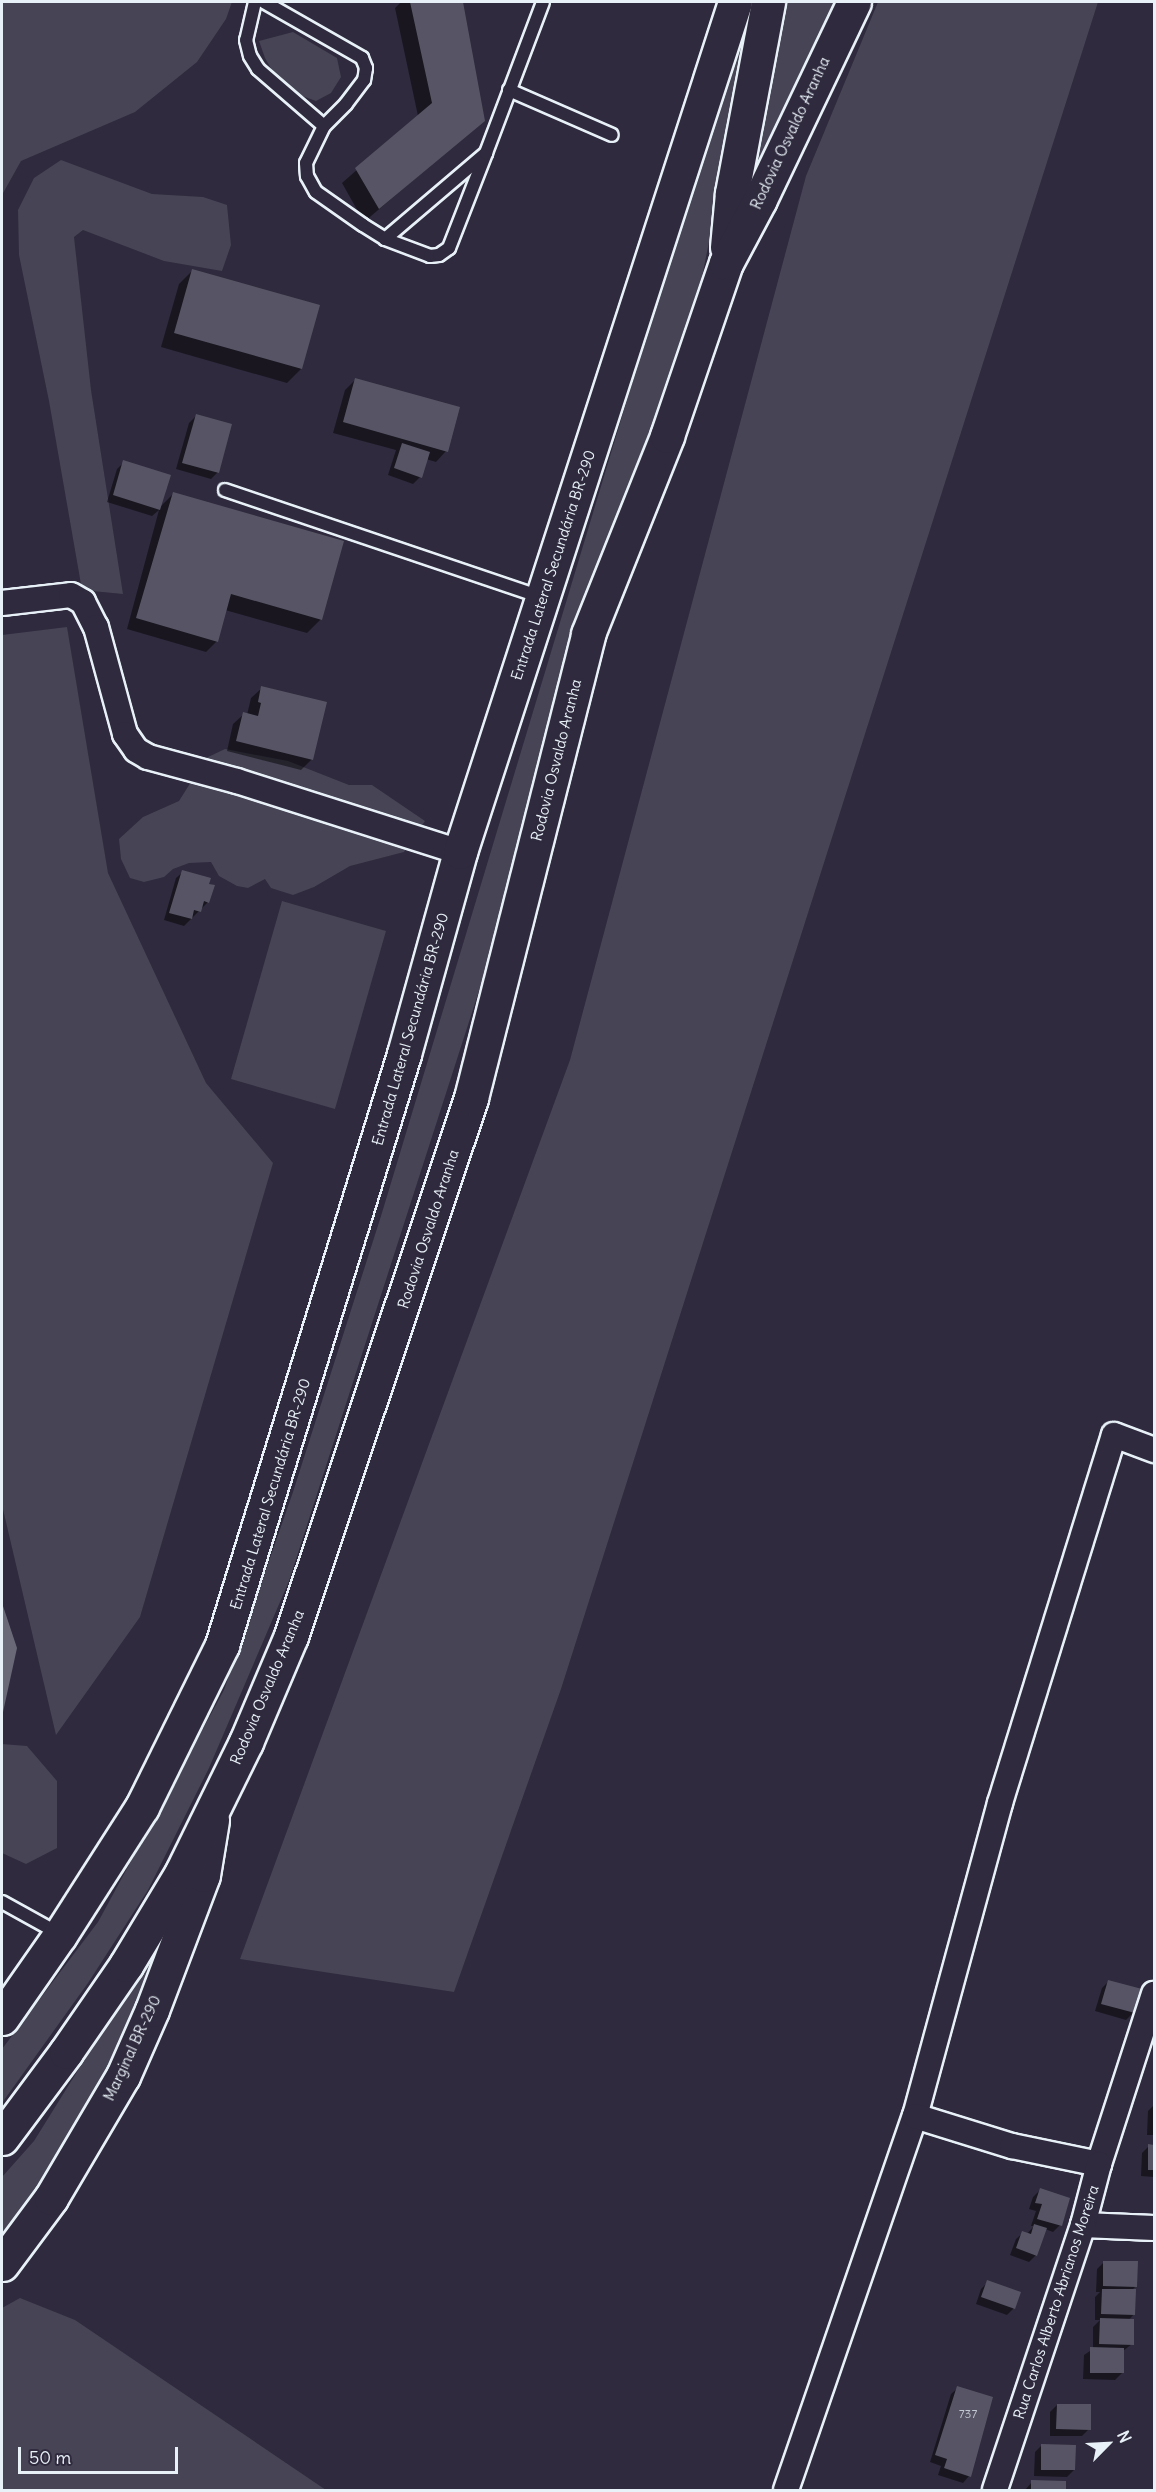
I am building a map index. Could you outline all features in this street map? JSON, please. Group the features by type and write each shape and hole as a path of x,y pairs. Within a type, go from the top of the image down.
{"main road":[{"name":"Entrada Lateral Secundária BR-290","path":"2,2018 60,1935 142,1807 222,1645 401,1065 460,852 735,2"},
{"name":"Rodovia Osvaldo Aranha","path":"726,263 732,194 768,2"},
{"name":"Rodovia Osvaldo Aranha","path":"2,2138 66,2052 126,1965 182,1872 213,1810 291,1636 412,1281 471,1098 588,634 667,436 726,263 760,199 854,2"},
{"name":"Marginal BR-290","path":"2,2264 51,2198 123,2076 152,2010 202,1875 213,1810"}],"street":[{"path":"2,603 71,595 83,602 90,611 96,627 125,734 136,750 148,757 237,780 460,852"},
{"path":"786,2490 915,2116 1000,1803 1114,1435 1155,1450"},
{"path":"1099,2164 1155,1994"},
{"name":"Rua Carlos Alberto Abrianos Moreira","path":"915,2116 1012,2146 1099,2164 1083,2225 994,2490"},
{"path":"1083,2225 1155,2229"}],"lane":[{"path":"255,2 246,40 250,56 258,69 324,126"},
{"path":"264,2 362,58 366,68 364,80 346,104 324,126 306,163 307,176 316,192 385,239 430,256 440,255 449,248 543,2"},
{"path":"509,90 612,135"},
{"path":"385,239 486,153"},
{"path":"225,490 543,597"},
{"path":"2,1902 60,1935"}],"shaded area":[{"path":"2,2 232,2 226,19 197,62 135,112 21,161 2,195"},
{"path":"747,2 757,2 702,277 583,627 496,938 289,1581 209,1768 148,1890 88,1983 2,2103 2,2049 98,1922 224,1690 293,1492 381,1216"},
{"path":"782,2 839,2 743,218"},
{"path":"878,2 1098,2 561,1689 454,1992 240,1959 570,1060 806,176"},
{"path":"293,32 337,58 341,77 331,93 316,101 294,93 278,81 265,58 259,41"},
{"path":"61,160 152,194 203,197 227,205 231,245 222,271 164,261 83,230 74,237 91,390 123,594 82,590 49,401 19,255 18,210 34,178"},
{"path":"67,627 108,873 206,1083 273,1163 140,1617 56,1735 2,1505 2,635"},
{"path":"225,749 288,761 349,785 372,785 425,821 404,852 350,866 314,887 293,895 271,888 265,879 248,888 237,886 219,876 211,862 189,863 173,869 164,877 144,882 130,878 121,859 119,839 143,817 179,801 206,758"},
{"path":"282,901 386,931 335,1109 231,1079"},
{"path":"2,1744 27,1746 57,1781 57,1848 26,1864 2,1853"},
{"path":"173,1933 121,2056 2,2253 2,2177 34,2141 154,1948"},
{"path":"20,2298 75,2320 326,2490 2,2490 2,2308"}],"water":[{"path":"2,1603 17,1648 3,1712 2,1711"}],"building":[{"path":"410,2 463,2 485,121 379,209 355,168 432,103"},
{"path":"192,269 320,305 302,369 174,333"},
{"path":"355,378 460,407 448,452 343,422"},
{"path":"196,414 232,424 219,473 182,463"},
{"path":"402,443 430,452 422,478 394,468"},
{"path":"123,460 171,475 160,510 113,495"},
{"path":"173,492 344,541 322,620 231,594 218,642 136,618"},
{"path":"261,686 327,702 313,760 236,741 243,712 258,716"},
{"path":"182,870 211,878 209,884 215,885 209,903 204,901 201,912 194,910 192,919 169,913"},
{"path":"1108,1980 1142,1989 1135,2013 1101,2004"},
{"path":"1148,2144 1154,2145 1154,2170 1148,2170"},
{"path":"1040,2188 1070,2198 1062,2226 1037,2219 1042,2204 1035,2203"},
{"path":"1034,2224 1047,2228 1037,2256 1016,2248 1022,2231 1031,2234"},
{"path":"1103,2261 1138,2261 1137,2287 1103,2286"},
{"path":"987,2280 1021,2292 1015,2309 981,2297"},
{"path":"1102,2289 1136,2289 1135,2315 1101,2314"},
{"path":"1100,2318 1134,2319 1134,2345 1099,2344"},
{"path":"1090,2347 1124,2348 1124,2373 1090,2373"},
{"path":"957,2386 993,2397 971,2477 944,2468 947,2459 935,2455"},
{"path":"1057,2404 1091,2404 1091,2430 1056,2429"},
{"path":"1041,2444 1076,2445 1075,2470 1041,2470"},
{"path":"1031,2480 1066,2481 1066,2490 1031,2490"}]}
